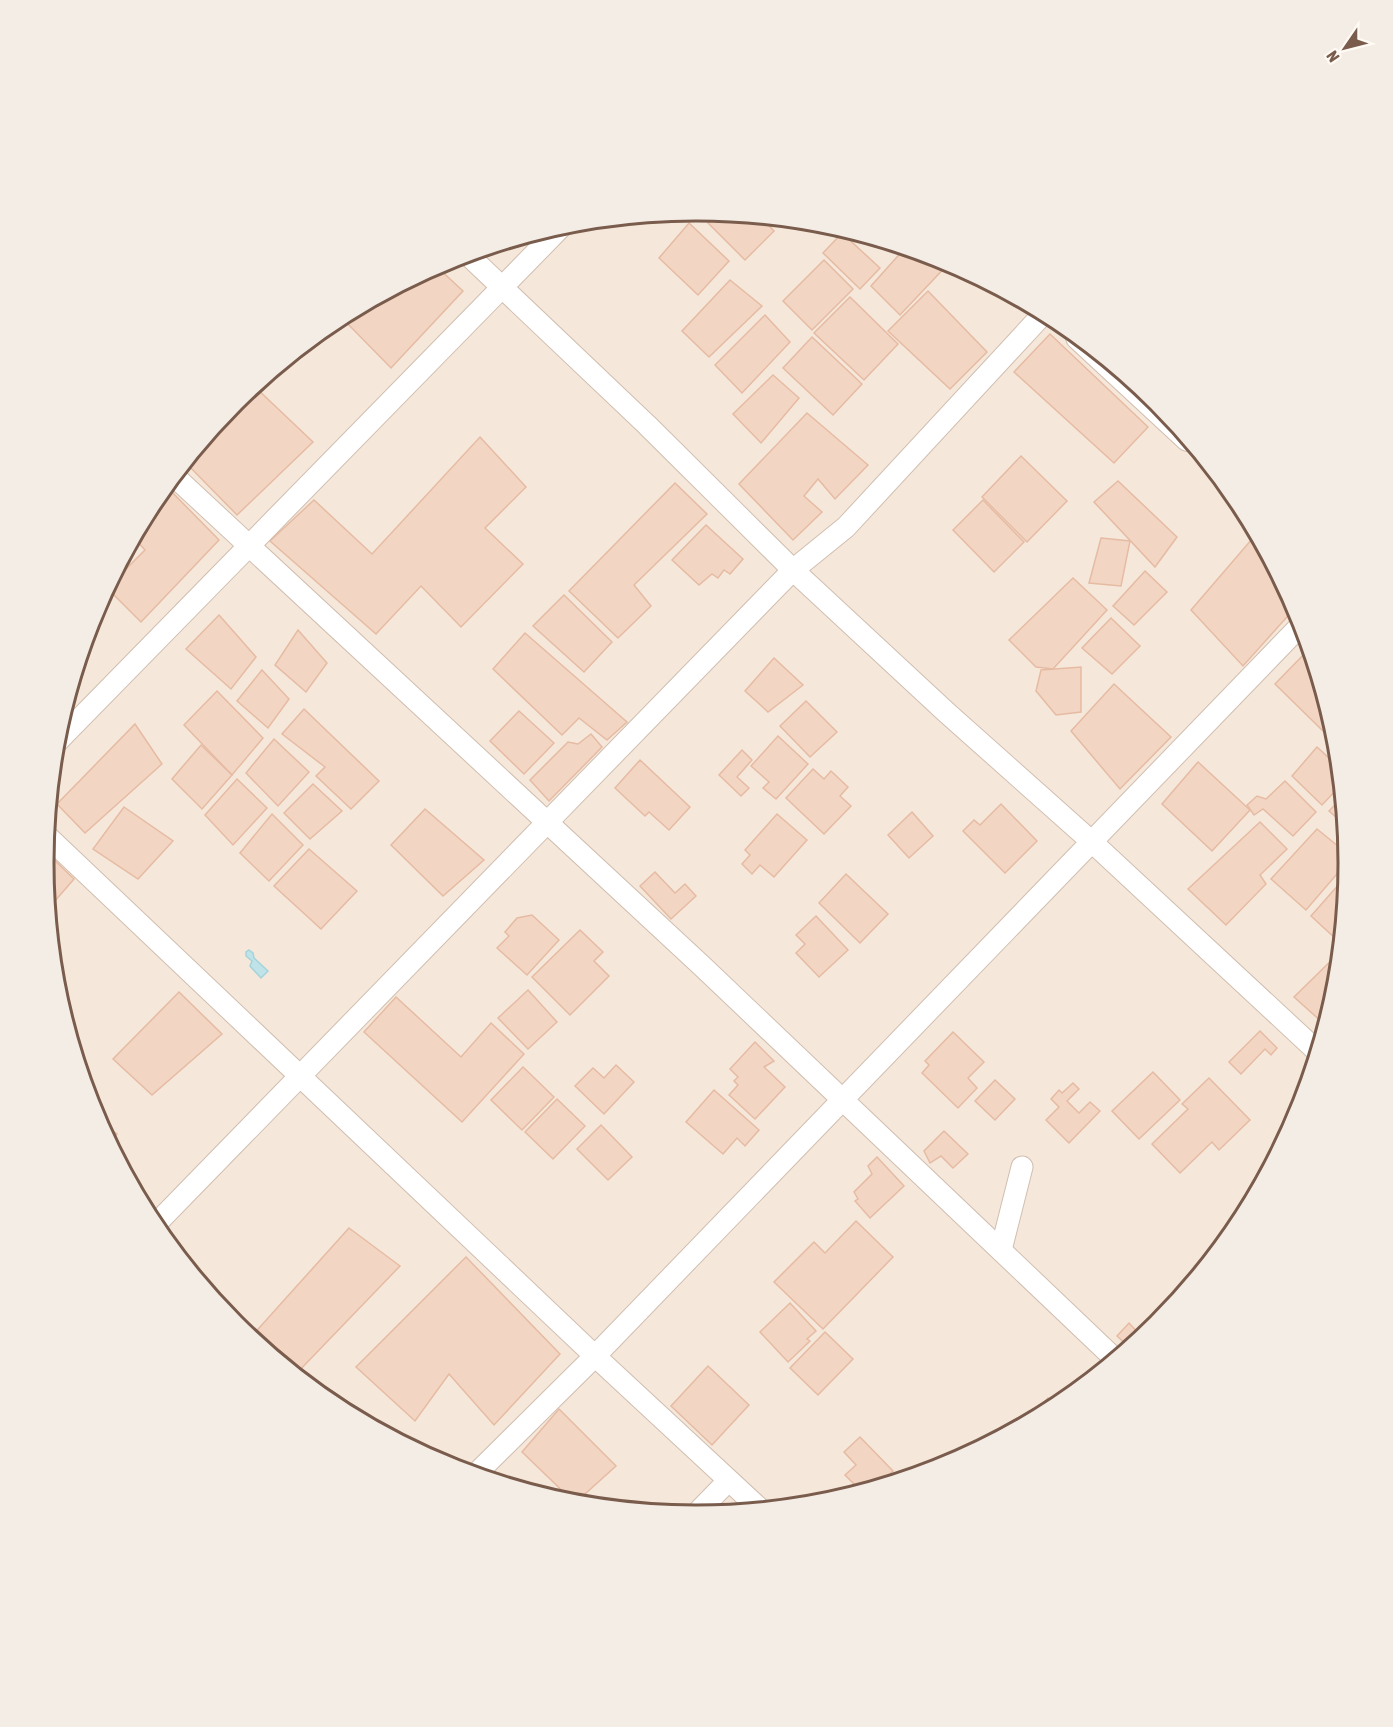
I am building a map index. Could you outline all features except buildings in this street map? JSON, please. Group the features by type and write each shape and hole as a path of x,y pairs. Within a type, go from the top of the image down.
{"street":[{"path":"68,731 550,238"},
{"path":"474,261 647,425 793,570 946,712 1092,842 1312,1046"},
{"path":"161,1218 793,570 846,527 1037,319"},
{"path":"180,482 842,1098 1110,1355"},
{"path":"481,1469 595,1356 1295,630"},
{"path":"54,843 754,1504"},
{"path":"1001,1250 1022,1167"},
{"path":"704,1506 728,1481"}],"shaded area":[{"path":"654,222 739,222 780,226 822,233 903,255 981,287 1018,307 1088,354 1120,380 1180,440 1206,472 1253,542 1273,579 1305,657 1317,697 1327,738 1338,821 1338,906 1334,947 1327,989 1305,1070 1273,1148 1253,1185 1206,1255 1180,1287 1120,1347 1088,1373 1018,1420 981,1440 903,1472 863,1484 822,1494 739,1505 654,1505 613,1501 571,1494 490,1472 412,1440 375,1420 305,1373 273,1347 213,1287 187,1255 140,1185 120,1148 88,1070 76,1030 66,989 55,906 55,821 59,780 66,738 88,657 120,579 140,542 187,472 213,440 273,380 305,354 375,307 412,287 490,255 530,243 571,233"}],"water":[{"path":"249,950 268,971 261,978 250,966 252,961 246,956"}]}
